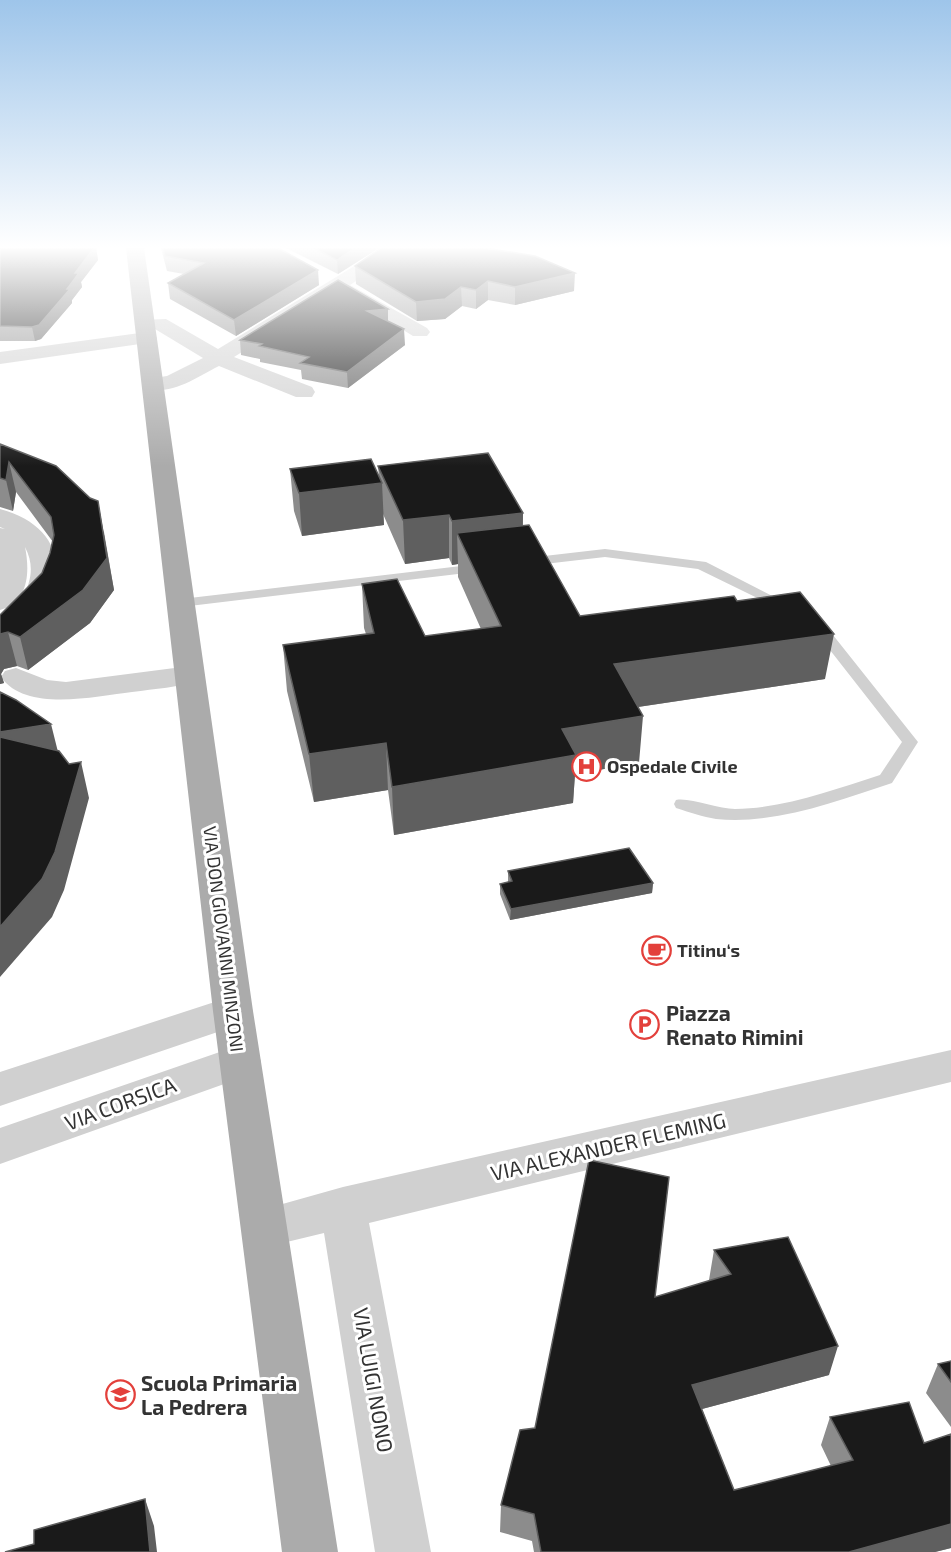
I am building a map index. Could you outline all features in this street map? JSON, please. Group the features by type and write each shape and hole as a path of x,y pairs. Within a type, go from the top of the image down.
{"main road":[{"name":"VIA DON GIOVANNI MINZONI","path":"145,320 233,1011 266,1227 310,1552"}],"street":[{"path":"155,384 172,382 281,320"},
{"path":"400,320 420,332"},
{"path":"0,358 147,331 159,323 218,358 304,392"},
{"path":"0,517 27,530 43,552 44,586 35,603 0,633"},
{"path":"0,536 12,545 17,575 0,602"},
{"path":"16,677 41,689 66,691 190,675"},
{"path":"0,1089 233,1011"},
{"name":"VIA CORSICA","path":"0,1146 240,1061"},
{"name":"VIA ALEXANDER FLEMING","path":"266,1227 343,1207 951,1066"},
{"name":"VIA LUIGI NONO","path":"343,1207 403,1552"}],"lane":[{"path":"181,603 605,553 701,565 800,616 824,633 909,742 886,779 828,797 766,812 715,813 682,804"}],"building":[{"path":"0,320 43,320 39,325 32,327 0,326"},
{"path":"272,320 386,320 404,329 347,372 300,363 309,357 240,340"},
{"path":"0,444 56,466 90,498 98,501 107,558 83,590 20,637 8,632 0,634 0,615 42,573 54,535 51,517 9,462 6,480 0,478"},
{"path":"488,453 523,513 452,521 449,515 403,520 378,466"},
{"path":"371,459 382,483 299,493 290,469"},
{"path":"529,525 580,616 734,596 737,601 800,592 834,634 614,664 643,716 562,729 576,755 392,787 386,743 309,754 283,645 374,633 362,584 397,579 425,636 501,626 457,533"},
{"path":"0,692 16,700 51,724 0,732"},
{"path":"0,737 59,751 69,764 81,762 55,852 42,879 0,927"},
{"path":"629,848 653,883 511,909 500,884 512,881 508,871"},
{"path":"589,1160 669,1177 655,1297 731,1274 714,1250 788,1237 838,1346 692,1385 734,1490 853,1460 830,1417 909,1402 924,1443 951,1434 951,1524 849,1552 541,1552 534,1514 501,1505 520,1430 535,1428"},
{"path":"951,1361 951,1382 938,1364"},
{"path":"145,1499 150,1552 5,1552 34,1544 34,1530"}],"place":[{"name":"Ospedale Civile","path":"586,766"},
{"name":"Titinu‘s","path":"656,950"},
{"name":"Piazza Renato Rimini","path":"645,1024"},
{"name":"Scuola Primaria La Pedrera","path":"120,1394"}]}
